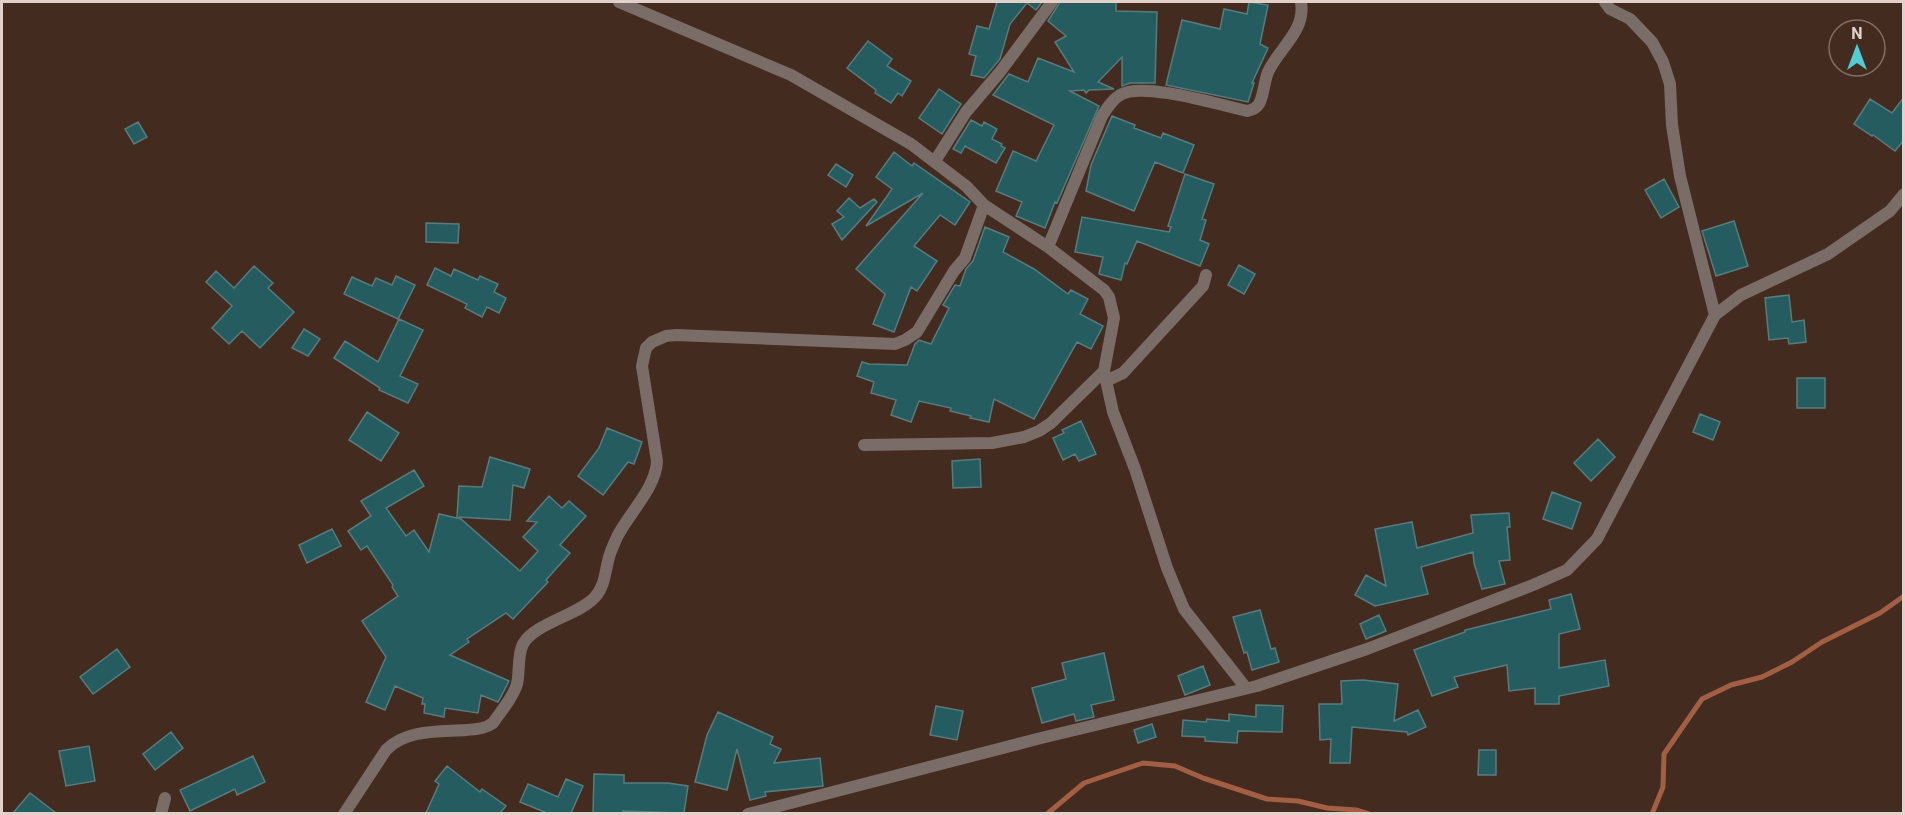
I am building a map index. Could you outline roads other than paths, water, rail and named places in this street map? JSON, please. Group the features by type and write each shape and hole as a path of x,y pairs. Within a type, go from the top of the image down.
{"street":[{"path":"619,2 791,75 911,144 966,186 984,205 1048,247 1104,290 1113,307 1105,376 1113,412 1135,469 1167,568 1184,609 1246,688"},
{"path":"935,161 966,112 1000,72 1052,2"},
{"path":"1048,247 1102,116 1110,104 1121,94 1151,90 1247,111 1254,110 1259,104 1268,71 1301,19 1301,2"},
{"path":"1605,2 1610,9 1630,19 1652,42 1670,84 1672,125 1680,176 1715,315"},
{"path":"748,813 1246,688 1367,649 1567,570 1597,539 1715,315 1742,295 1828,254 1890,211 1904,194"},
{"path":"344,813 393,742 412,735 476,729 493,723 516,686 520,652 529,637 596,597 605,578 610,554 618,536 656,472 657,461 642,366 646,348 652,342 666,336 676,335 895,344 905,340 916,332 954,271 965,258 984,205"},
{"path":"864,445 1011,441 1039,431 1105,376 1123,373 1203,286 1206,275"},
{"path":"161,813 165,798"}],"waterway":[{"path":"1652,814 1663,787 1664,754 1702,699 1731,685 1762,677 1792,662 1822,642 1880,613 1904,596"},
{"path":"1047,814 1084,783 1143,763 1175,766 1203,778 1267,799 1298,801 1369,814"}]}
